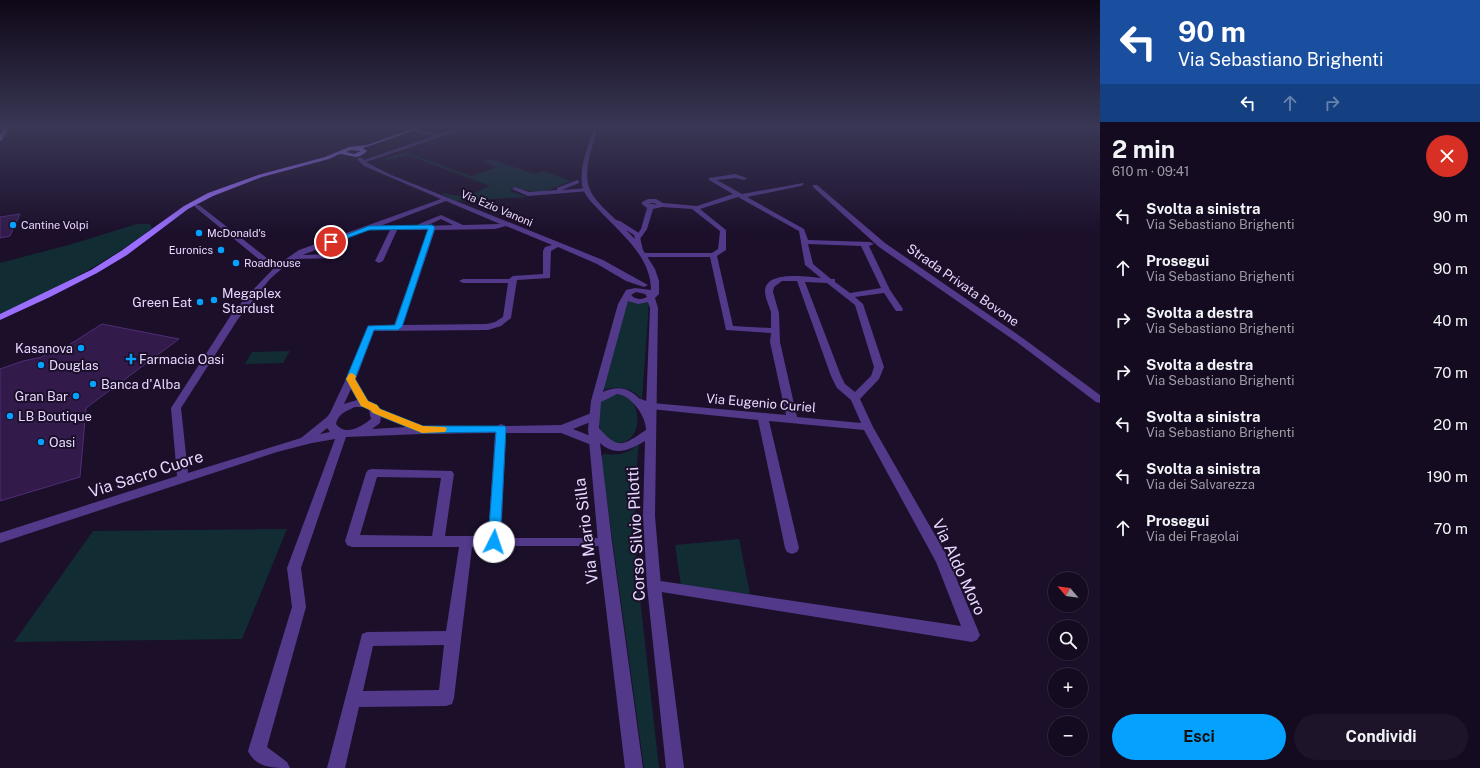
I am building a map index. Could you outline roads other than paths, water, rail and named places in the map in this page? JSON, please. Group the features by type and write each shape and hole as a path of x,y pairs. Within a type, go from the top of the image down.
{"main road":[{"path":"0,316 48,295 93,271 123,253 180,211 212,193 268,174 309,163"}],"street":[{"name":"Via Ezio Vanoni","path":"365,163 447,199 600,262 637,284 644,285"},
{"name":"Corso Silvio Pilotti","path":"588,163 585,185 592,198 608,216 626,232 642,252 654,274 656,287 655,294 651,297 654,308 649,516 654,586 675,768"},
{"path":"744,178 735,176 711,179 802,230 806,242 809,265 832,281 859,304 879,367 876,377 855,398 841,386 836,376 800,279"},
{"path":"550,193 577,182"},
{"path":"626,232 637,236 645,227 651,206 645,204 645,202 656,201 661,204 694,208 728,197 801,184"},
{"name":"Strada Privata Bovone","path":"815,186 882,245 1021,341 1100,400"},
{"path":"515,189 528,194 588,190"},
{"path":"416,227 447,199"},
{"path":"197,206 270,264 282,265"},
{"path":"642,252 713,255 722,250 723,230 694,208"},
{"path":"183,480 178,444 176,408 245,305 270,275 292,257 346,236 369,228 432,212 462,227"},
{"path":"369,228 495,227 507,224"},
{"path":"398,327 432,227"},
{"path":"626,232 645,227"},
{"path":"379,261 394,228"},
{"path":"292,257 335,256 346,236"},
{"name":"Corso Silvio Pilotti","path":"637,236 642,252"},
{"path":"806,242 882,245"},
{"path":"864,244 886,290 899,309"},
{"path":"558,245 547,251 547,276 515,276 513,278 507,318 498,324 488,327 371,328 351,379 333,416 331,427 335,431 349,434 501,428 593,429"},
{"path":"713,255 729,328 775,331"},
{"path":"631,292 650,282 654,274"},
{"path":"624,275 631,292 629,298 638,302 648,300 651,297 648,292 631,292"},
{"path":"792,420 774,342 775,313 769,292 770,286 774,282 781,279 832,281"},
{"path":"463,281 512,281"},
{"path":"850,296 886,290"},
{"name":"Via Mario Silla","path":"631,292 622,304 604,368 596,401 593,429 605,542 634,768"},
{"path":"351,379 364,404"},
{"path":"562,429 586,420 604,442 616,448 622,448 629,445 650,427 638,402 631,394 620,391 609,393 596,401"},
{"name":"Via Aldo Moro","path":"654,586 972,634 942,560 868,427 855,398"},
{"name":"Via Eugenio Curiel","path":"638,402 651,406 868,427"},
{"path":"333,416 343,407 353,404 364,404 374,407 376,411 422,430"},
{"path":"349,434 368,428 376,420 376,411"},
{"name":"Via Sacro Cuore","path":"303,442 333,416"},
{"path":"763,417 792,548"},
{"path":"494,542 501,428"},
{"path":"281,768 257,751 299,608 294,568 349,434"},
{"name":"Via Sacro Cuore","path":"0,538 183,480 274,449 349,434"},
{"path":"438,541 448,474 372,473 352,541 605,542"},
{"path":"352,699 446,698 466,542"},
{"path":"336,768 367,639 453,638"}],"place":[{"name":"Cantine Volpi","path":"13,225"},
{"name":"McDonald's","path":"199,233"},
{"name":"Euronics","path":"221,250"},
{"name":"Roadhouse","path":"236,263"},
{"name":"Megaplex Stardust","path":"214,300"},
{"name":"Green Eat","path":"200,302"},
{"name":"Kasanova","path":"81,348"},
{"name":"Farmacia Oasi","path":"131,359"},
{"name":"Douglas","path":"41,365"},
{"name":"Banca d'Alba","path":"93,384"},
{"name":"Gran Bar","path":"76,396"},
{"name":"LB Boutique","path":"10,416"},
{"name":"Oasi","path":"41,442"}]}
